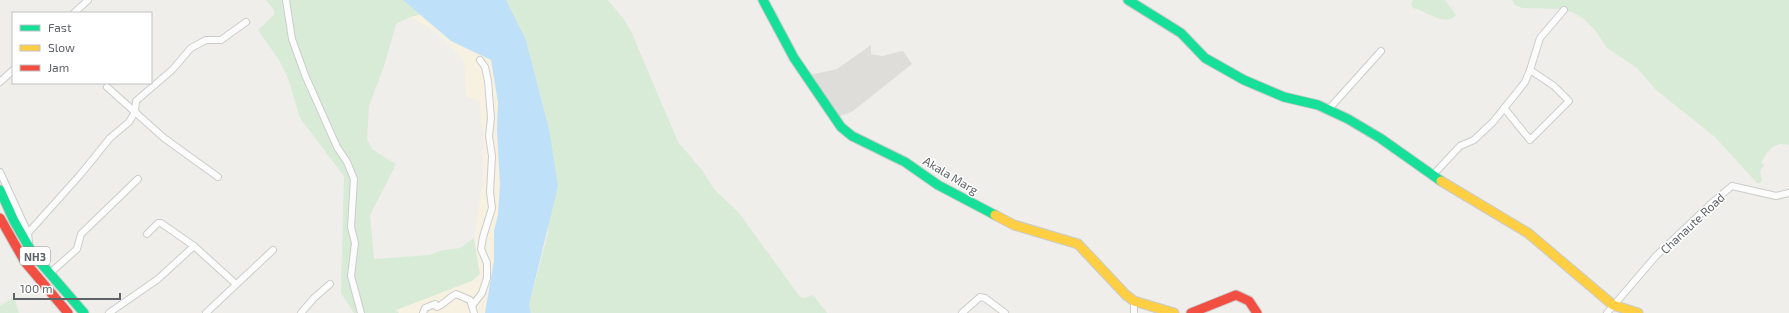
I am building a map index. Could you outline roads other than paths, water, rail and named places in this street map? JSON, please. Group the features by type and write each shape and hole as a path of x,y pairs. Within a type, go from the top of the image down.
{"main road":[{"name":"Akala Marg","path":"763,0 794,58 823,103 847,132 857,140 905,162 938,185 1014,226 1078,244 1126,295 1134,301 1174,313"},
{"path":"1128,0 1181,33 1205,58 1244,80 1284,96 1318,105 1348,119 1380,138 1433,175 1528,233 1613,305 1638,313"},
{"name":"NH3","path":"0,190 29,248 49,274 84,313"},
{"path":"0,218 25,262 68,313"},
{"path":"1191,313 1236,295 1249,301 1257,313"}],"street":[{"path":"75,12 88,0"},
{"path":"286,0 292,39 305,75 337,147 347,162 354,179 351,227 355,243 351,276 361,313"},
{"path":"1433,175 1460,146 1474,140 1504,108 1525,82 1540,38 1564,10"},
{"path":"28,233 80,175 110,138 129,122 135,112 136,101 172,70 191,48 206,40 221,40 246,22"},
{"path":"1328,110 1381,51"},
{"path":"473,310 482,293 487,278 487,263 481,249 492,208 490,192 492,156 489,136 491,118 488,81 485,67 480,60"},
{"path":"1504,108 1530,140 1569,101 1554,86 1530,70"},
{"path":"0,82 12,71"},
{"path":"107,87 164,138 218,177"},
{"path":"0,172 28,233 29,248"},
{"path":"49,274 77,249 80,234 138,179"},
{"name":"Chanaute Road","path":"1613,305 1656,256 1732,186 1776,196 1789,193"},
{"path":"147,234 158,223 161,223 194,246 236,284"},
{"path":"109,313 158,279 194,246"},
{"path":"206,313 273,250"},
{"path":"301,313 314,298 330,284"},
{"path":"423,313 425,308 434,304 437,307 444,304 449,297 456,294 470,300 473,310"},
{"path":"962,313 980,297 985,298 1005,313"},
{"path":"1134,301 1134,313"},
{"path":"1607,313 1613,305"}],"water":[{"path":"403,0 506,0 526,40 549,129 558,186 529,305 531,313 485,313 494,261 494,231 498,215 500,185 497,130 498,102 491,60 451,41"}]}
